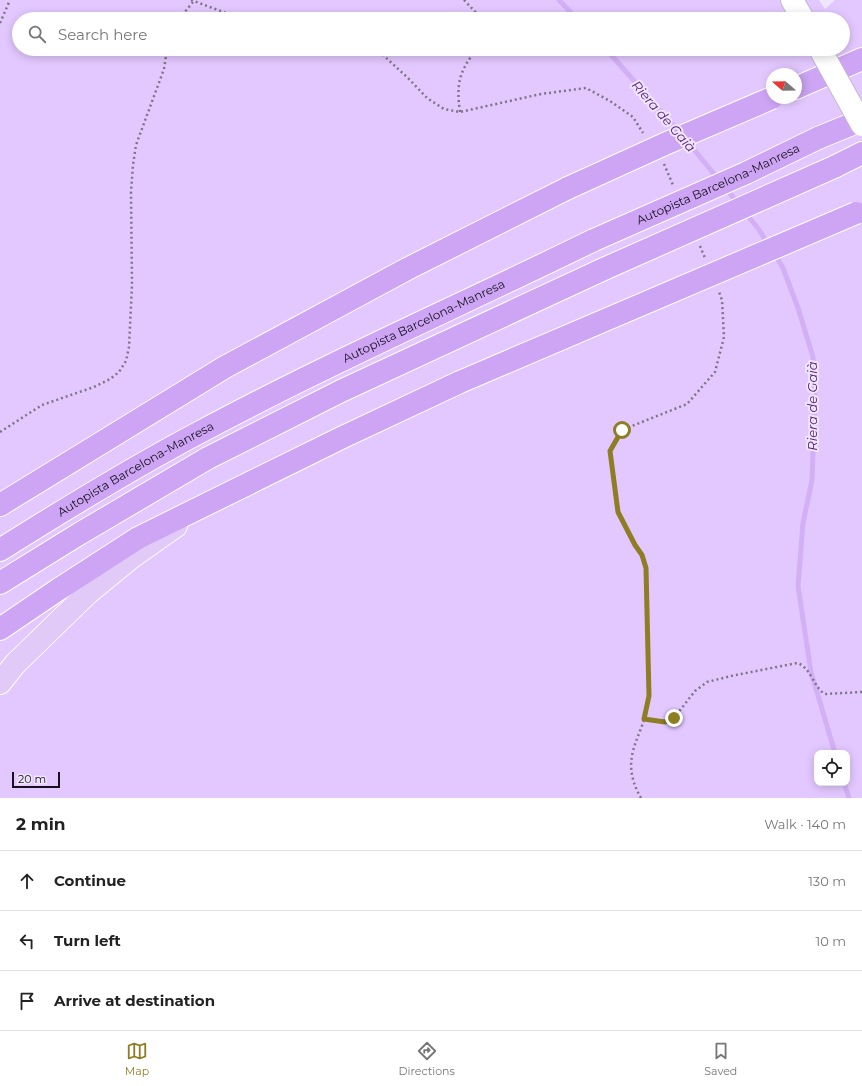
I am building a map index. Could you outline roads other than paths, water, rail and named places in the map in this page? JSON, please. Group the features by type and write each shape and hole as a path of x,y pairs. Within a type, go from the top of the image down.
{"highway":[{"path":"802,85 862,59"},
{"path":"0,505 225,367 407,269 568,188 666,142 766,100"},
{"name":"Autopista Barcelona-Manresa","path":"0,550 67,508 200,432 330,365 488,292 594,240 746,173 818,138 862,120"},
{"path":"0,583 79,534 208,458 341,391 606,268 834,167 862,153"},
{"path":"0,629 138,538 343,437 460,382 859,212"}],"main road":[{"path":"0,683 15,664 88,593 132,557 212,502"}],"street":[{"path":"792,0 799,12"},
{"path":"824,56 862,125"}],"waterway":[{"name":"Riera de Gaià","path":"559,0 570,12"},
{"name":"Riera de Gaià","path":"612,56 679,132"},
{"name":"Riera de Gaià","path":"687,141 719,180"},
{"name":"Riera de Gaià","path":"725,187 739,205"},
{"name":"Riera de Gaià","path":"745,212 760,231 768,245"},
{"name":"Riera de Gaià","path":"774,253 783,268 798,308 813,357 815,398 812,480 803,523 798,586 811,672 834,750"},
{"name":"Riera de Gaià","path":"845,786 849,798"}]}
